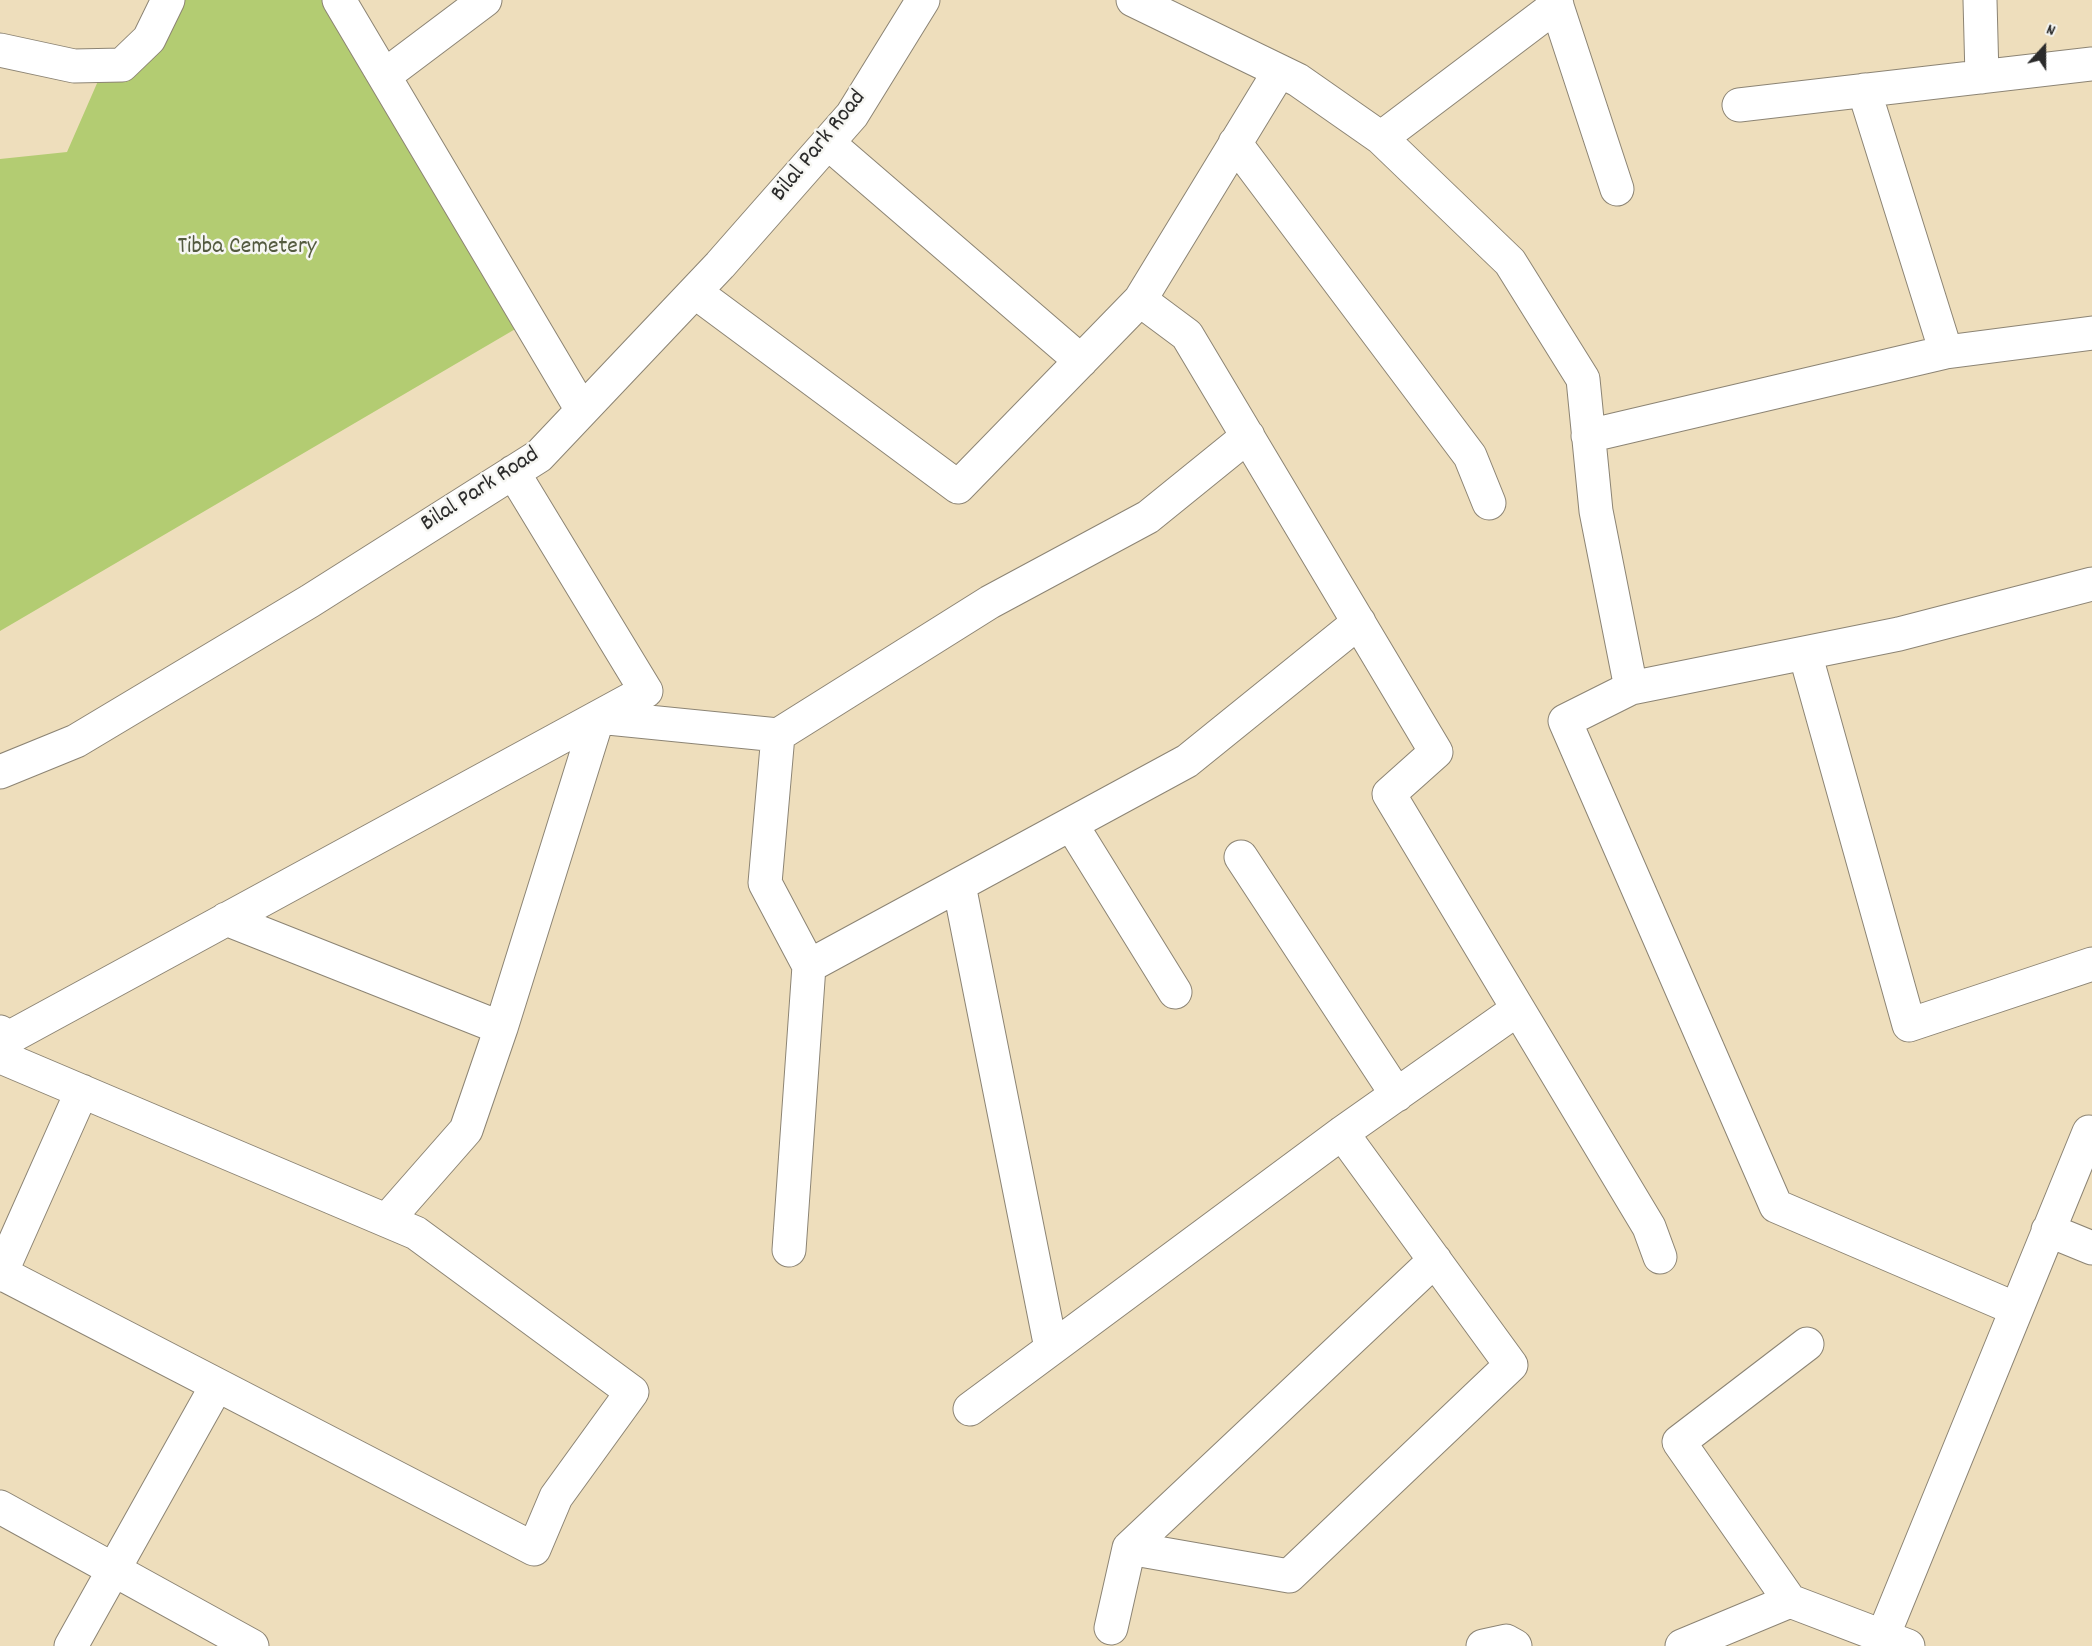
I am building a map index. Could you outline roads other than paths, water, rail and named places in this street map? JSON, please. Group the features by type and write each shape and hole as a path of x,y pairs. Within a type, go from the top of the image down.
{"street":[{"path":"0,50 74,66 122,65 149,39 168,0"},
{"path":"339,0 582,410"},
{"path":"384,76 485,0"},
{"name":"Bilal Park Road","path":"0,772 76,741 310,601 539,456 695,292 852,115 923,0"},
{"path":"1133,0 1298,80 1382,138 1510,262 1583,378 1596,511 1631,688"},
{"path":"1980,0 1982,77"},
{"path":"1382,138 1556,2 1617,189"},
{"path":"1739,105 2092,64"},
{"path":"695,292 958,487 1140,300 1279,72"},
{"path":"1864,90 1946,352"},
{"path":"828,143 1082,361"},
{"path":"1236,143 1470,456 1489,503"},
{"path":"1140,300 1187,335 1436,752 1389,794 1649,1227 1660,1257"},
{"path":"1588,436 1946,352 2092,333"},
{"path":"598,717 778,735 990,602 1148,518 1248,436"},
{"path":"82,1091 0,1273 534,1549 556,1497 632,1392 416,1233 387,1220 82,1091 8,1060 1,1036 226,919 646,691 513,472"},
{"path":"2016,1309 1776,1206 1565,721 1631,688 1899,634 2092,584"},
{"path":"808,966 1187,761 1359,622"},
{"path":"1805,653 1909,1025 2092,964"},
{"path":"387,1220 466,1130 501,1028 598,717"},
{"path":"778,735 765,883 808,966 789,1250"},
{"path":"1071,824 1175,992"},
{"path":"1241,858 1397,1095"},
{"path":"959,885 1051,1348"},
{"path":"226,919 501,1028"},
{"path":"970,1409 1342,1133 1518,1009"},
{"path":"1807,1344 1679,1442 1790,1601 1890,1643 2016,1309 2089,1132"},
{"path":"1130,1548 1289,1576 1511,1365 1342,1133"},
{"path":"2048,1230 2092,1248"},
{"path":"1111,1628 1130,1548 1435,1260"},
{"path":"71,1646 217,1384"},
{"path":"0,1507 252,1646"},
{"path":"1682,1646 1790,1601"},
{"path":"1483,1646 1506,1641 1515,1646"}],"park label":[{"name":"Tibba Cemetery","path":"247,249"}]}
